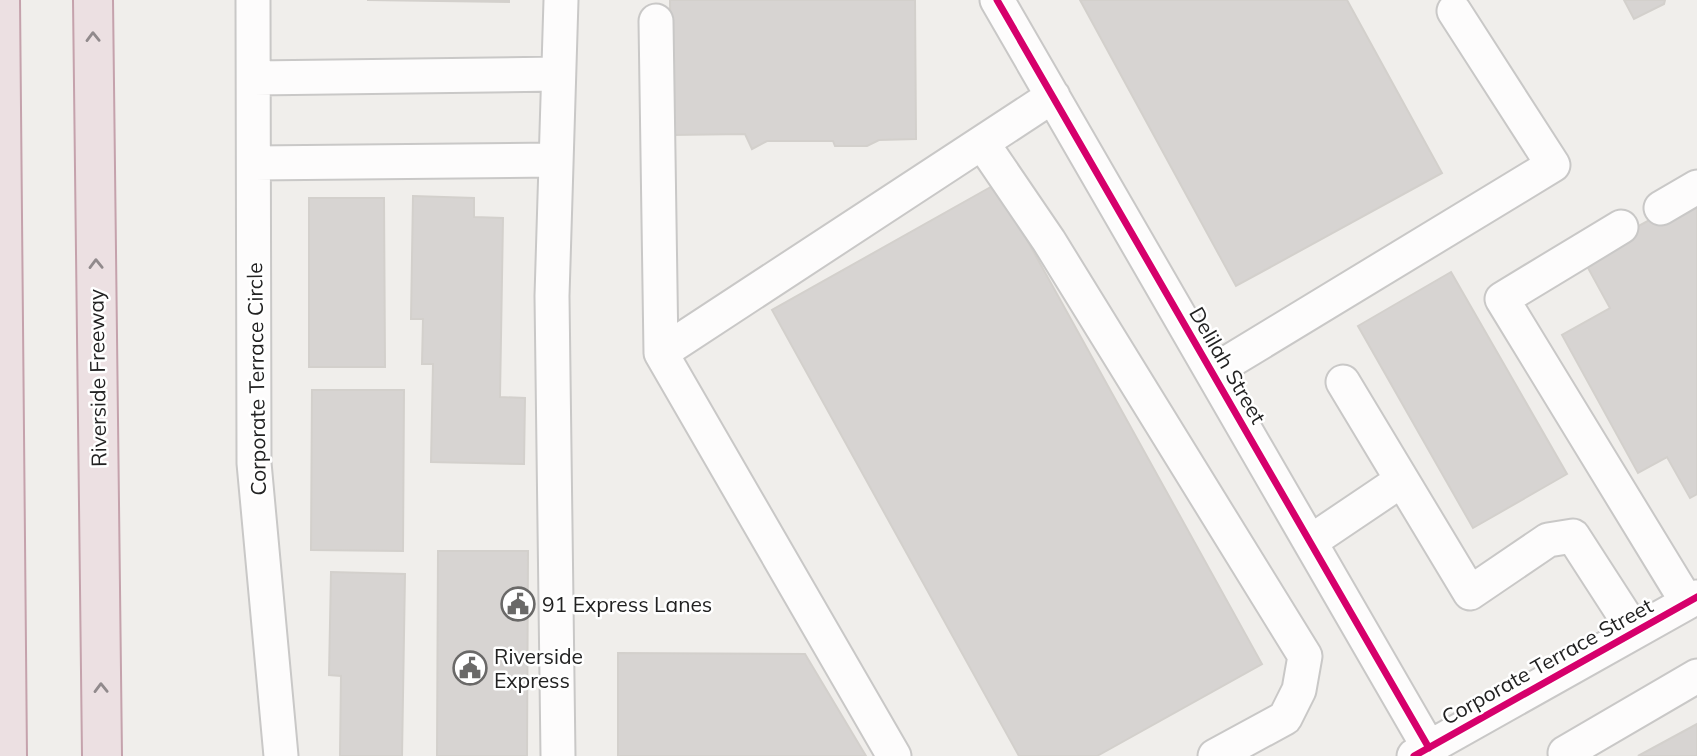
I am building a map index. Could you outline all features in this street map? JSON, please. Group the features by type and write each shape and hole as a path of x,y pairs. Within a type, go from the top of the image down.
{"highway":[{"path":"0,0 7,756"},
{"name":"Riverside Freeway","path":"93,0 102,756"}],"street":[{"name":"Corporate Terrace Circle","path":"253,0 254,463 281,756"},
{"path":"558,756 552,296 561,0"},
{"name":"Delilah Street","path":"997,0 1310,542 1422,752"},
{"path":"1212,372 1553,165 1454,12"},
{"path":"656,21 662,353 894,756"},
{"path":"254,78 558,74"},
{"path":"662,353 1053,96"},
{"path":"983,144 1049,241 1305,656 1299,690 1285,718 1215,756"},
{"path":"254,163 555,160"},
{"path":"1661,208 1697,187"},
{"path":"1621,228 1502,299 1692,600"},
{"path":"1343,382 1470,593 1548,540 1573,536 1635,632"},
{"path":"1310,542 1402,480"},
{"name":"Corporate Terrace Street","path":"1422,752 1692,600"},
{"path":"1567,756 1565,753 1697,676"}],"building":[{"path":"367,0 509,0 509,2"},
{"path":"670,0 915,0 916,139 879,140 867,146 835,146 833,141 767,141 752,149 745,134 671,135"},
{"path":"1080,0 1347,0 1442,173 1236,286"},
{"path":"1624,0 1665,0 1664,4 1634,19"},
{"path":"996,184 1262,664 1097,756 1019,756 772,310"},
{"path":"1697,194 1697,494 1690,498 1667,457 1638,473 1562,335 1610,308 1582,257"},
{"path":"413,196 474,198 474,217 503,218 500,397 525,398 524,464 431,462 433,364 422,364 423,319 411,319"},
{"path":"309,198 384,198 385,367 309,367"},
{"path":"1451,272 1567,474 1473,528 1358,326"},
{"path":"312,390 404,390 403,551 311,550"},
{"path":"438,551 528,551 527,756 437,756"},
{"path":"331,572 405,574 402,756 340,756 341,676 329,675"},
{"path":"618,653 805,654 866,756 618,756"},
{"path":"1697,724 1697,756 1638,756"}],"cycle path":[{"path":"997,0 1429,748"},
{"path":"1414,756 1697,597"}],"place":[{"name":"91 Express Lanes","path":"518,604"},
{"name":"Riverside Express","path":"470,668"}]}
